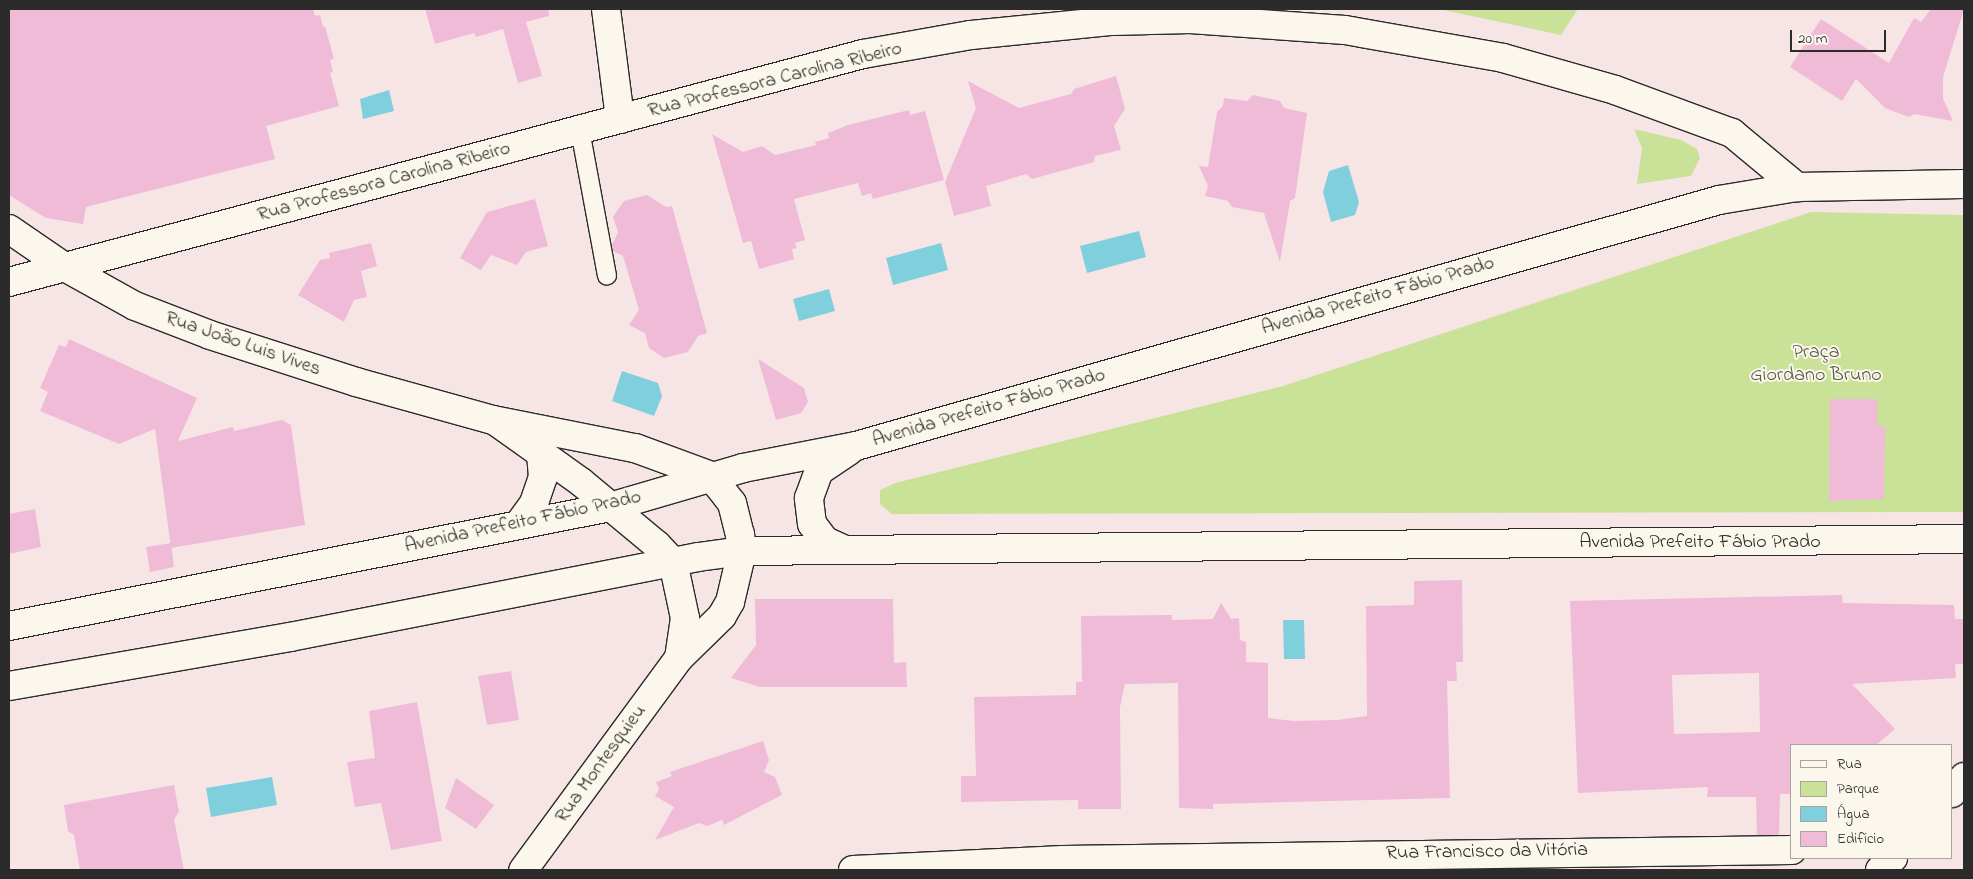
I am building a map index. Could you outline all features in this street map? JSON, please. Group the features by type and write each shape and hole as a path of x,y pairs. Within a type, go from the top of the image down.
{"street":[{"path":"606,9 620,119"},
{"name":"Rua Professora Carolina Ribeiro","path":"9,282 863,54 971,35 1112,21 1190,19 1345,30 1503,58 1615,90 1732,133 1797,188"},
{"name":"Avenida Prefeito Fábio Prado","path":"9,626 610,507 711,476 856,446 1719,200 1797,188 1964,184"},
{"name":"Rua João Luis Vives","path":"9,229 64,266 134,306 210,335 356,382 493,420 634,448 711,476"},
{"name":"Rua João Luis Vives","path":"493,420 541,456 581,482 657,545 673,562"},
{"path":"843,549 825,540 812,524 809,498 819,471 856,446"},
{"path":"519,524 534,503 543,477 541,456"},
{"path":"711,476 732,503 742,551"},
{"name":"Avenida Prefeito Fábio Prado","path":"9,686 290,637 673,562 742,551 1964,540"},
{"name":"Rua Montesquieu","path":"523,870 679,658 722,616 730,602 742,551"},
{"name":"Rua Montesquieu","path":"673,562 686,618 679,658"},
{"path":"1953,792 1964,776"},
{"name":"Rua Francisco da Vitória","path":"853,870 1073,860 1790,850"},
{"path":"1880,870 1892,859"}],"lane":[{"path":"580,130 607,276"}],"green space":[{"path":"1439,9 1578,9 1561,35"},
{"path":"1634,129 1681,140 1697,149 1700,158 1691,176 1637,184 1642,148"},
{"name":"Praça Giordano Bruno","path":"1811,212 1964,215 1964,512 892,514 880,504 880,490 895,483 1283,386"}],"water":[{"path":"389,90 394,111 363,119 360,99"},
{"path":"1348,165 1359,202 1355,215 1331,222 1323,192 1329,171"},
{"path":"1139,231 1146,257 1087,273 1080,246"},
{"path":"941,243 948,270 893,285 886,258"},
{"path":"829,289 835,311 799,321 793,299"},
{"path":"622,371 658,383 662,396 654,416 612,401"},
{"path":"1283,620 1304,620 1305,659 1284,659"},
{"path":"272,777 277,805 211,817 206,788"}],"building":[{"path":"9,9 313,9 315,16 320,15 323,27 325,26 334,59 330,60 333,72 330,73 339,106 266,126 275,159 86,207 83,224 46,218 9,195"},
{"path":"425,9 548,9 549,16 526,22 542,76 518,83 503,29 476,37 474,33 435,44"},
{"path":"1931,9 1964,9 1943,77 1943,98 1953,121 1914,114 1909,117 1885,108 1856,79 1842,101 1790,67 1821,19 1889,63 1914,18 1921,22"},
{"path":"1116,76 1125,109 1114,126 1121,150 1095,156 1094,162 1032,179 1026,174 986,186 991,206 954,216 945,182 976,108 968,81 1019,108 1071,94 1074,89"},
{"path":"1253,95 1280,101 1284,108 1307,113 1295,198 1290,201 1280,262 1264,213 1232,207 1228,201 1205,196 1208,186 1199,166 1208,167 1217,112 1223,106 1224,98 1247,101"},
{"path":"909,110 910,115 925,111 944,180 873,199 871,193 862,196 858,183 794,199 805,240 795,243 797,248 792,249 794,259 759,269 751,241 743,243 712,134 743,152 762,146 775,155 816,145 815,142 829,138 828,133 848,125"},
{"path":"647,195 666,207 672,206 707,333 698,336 688,352 664,358 649,348 645,333 629,325 639,310 623,256 613,251 612,245 618,232 613,217 624,201"},
{"path":"535,199 548,246 526,252 517,265 491,255 481,270 460,258 487,212"},
{"path":"371,243 377,266 361,271 367,297 354,300 344,322 298,295 320,260 330,258 329,253"},
{"path":"69,339 197,398 178,441 233,427 234,431 282,420 291,425 305,525 171,548 155,429 119,444 40,411 48,392 40,388 59,345 66,347"},
{"path":"758,359 804,388 808,402 801,413 776,420"},
{"path":"1830,399 1877,399 1877,426 1885,426 1884,499 1829,501"},
{"path":"35,509 41,547 9,554 9,514"},
{"path":"171,543 174,567 150,572 146,547"},
{"path":"1462,580 1463,662 1456,662 1457,681 1447,681 1450,798 1213,804 1213,809 1179,808 1178,683 1125,684 1120,707 1121,809 1078,809 1078,800 961,802 961,776 976,776 974,697 1076,695 1076,682 1082,682 1081,616 1172,615 1172,620 1213,619 1221,603 1231,619 1239,618 1240,640 1246,642 1246,662 1268,663 1268,718 1293,721 1337,720 1367,716 1366,606 1414,605 1414,581"},
{"path":"1842,595 1843,603 1954,605 1955,619 1964,619 1964,664 1955,664 1956,678 1852,684 1895,729 1877,744 1790,744 1790,794 1780,794 1779,835 1757,835 1756,797 1707,797 1708,787 1578,793 1570,601","holes":["1759,673 1760,732 1674,734 1672,675"]},
{"path":"755,599 893,599 894,663 906,662 907,687 760,687 731,678 756,645"},
{"path":"511,671 519,720 487,725 478,676"},
{"path":"417,702 442,841 391,850 381,803 355,807 347,762 375,758 369,711"},
{"path":"763,741 769,760 764,772 775,777 782,795 724,825 722,820 707,826 699,823 655,840 674,807 655,796 659,789 656,782 672,776 670,772"},
{"path":"456,778 494,805 476,829 445,808"},
{"path":"174,785 179,812 174,819 184,870 80,870 74,835 68,831 64,805"}]}
